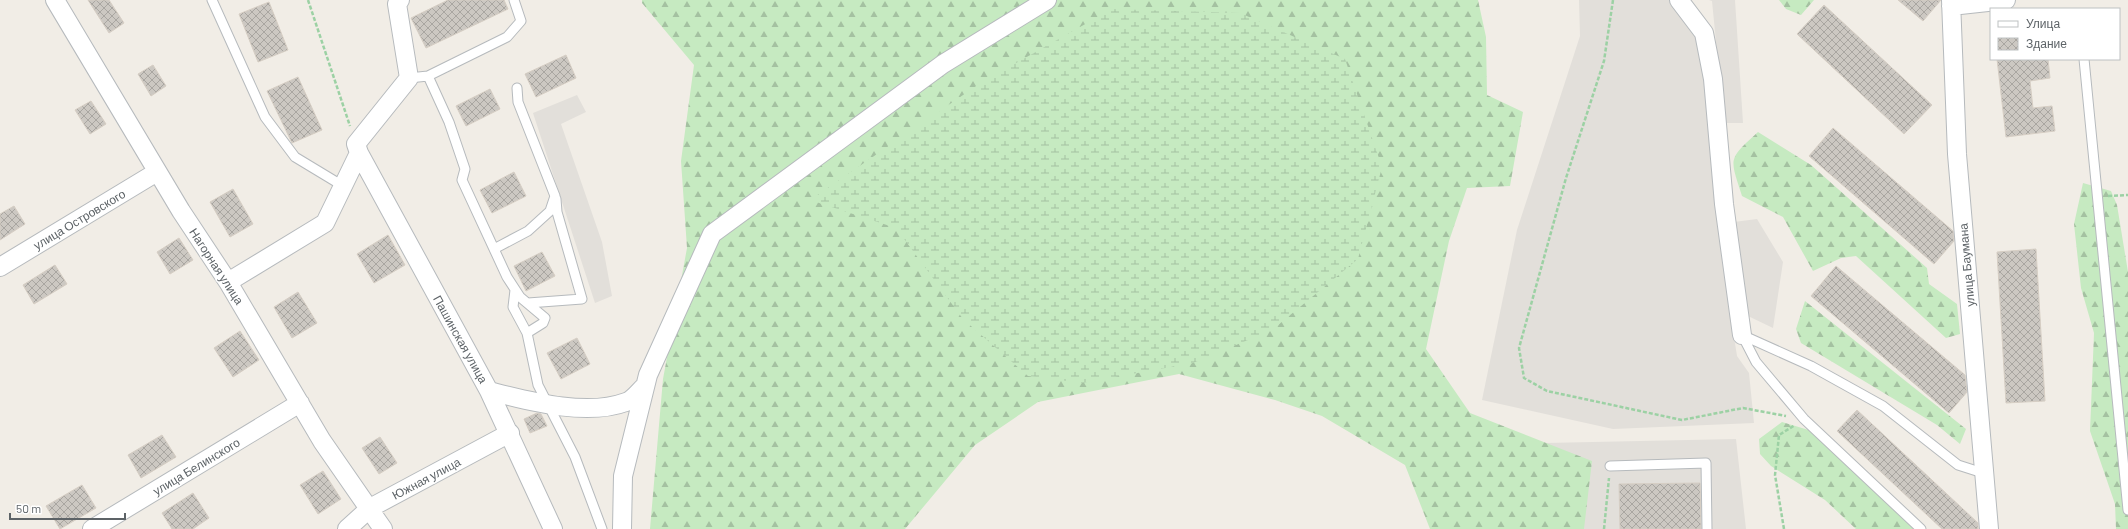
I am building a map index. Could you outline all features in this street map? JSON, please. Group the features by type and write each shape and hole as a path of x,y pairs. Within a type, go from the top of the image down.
{"street":[{"name":"Нагорная улица","path":"55,0 157,172 228,282 322,441 370,508 383,529"},
{"path":"228,282 325,223 343,186 358,148 409,78 397,4 400,0"},
{"path":"622,529 623,476 648,375 712,234 943,64 1047,0"},
{"path":"1680,0 1704,33 1713,79 1724,204 1742,335"},
{"path":"1951,3 2006,0"},
{"name":"улица Баумана","path":"1951,3 1957,154 1983,473 1989,529"},
{"name":"Пашинская улица","path":"358,148 489,391 510,433 553,529"},
{"name":"улица Островского","path":"0,267 157,172"},
{"path":"489,391 548,405 601,408 628,402 645,386"},
{"name":"улица Белинского","path":"92,529 300,403"},
{"name":"Южная улица","path":"346,529 370,508 510,433"}],"lane":[{"path":"212,0 264,117 295,157 343,186"},
{"path":"409,78 428,76 507,37 521,21 514,0"},
{"path":"2084,60 2128,510"},
{"path":"428,76 448,122 465,169 462,180 494,249 515,290 545,318 544,323 527,333"},
{"path":"517,88 518,102 556,196 557,212 582,299 528,303"},
{"path":"494,249 528,231 550,211 556,196"},
{"path":"515,290 513,307 527,333 538,385 575,457 602,529"},
{"path":"1742,335 1756,362 1804,419 1921,529"},
{"path":"1742,335 1811,366 1883,406 1958,465 1983,473"},
{"path":"1610,466 1706,463 1707,529"}],"path":[{"path":"308,0 358,148"},
{"path":"1613,0 1604,61 1566,178 1519,348 1524,378 1547,391 1682,420 1743,408 1804,419"},
{"path":"2098,196 2128,195"},
{"path":"1784,529 1775,474 1779,435 1804,419"},
{"path":"1604,529 1610,466"}],"shaded area":[{"path":"1579,0 1687,0 1696,10 1712,140 1722,260 1737,356 1749,373 1754,423 1613,429 1482,400 1517,230 1580,36"},
{"path":"1709,0 1735,0 1743,123 1724,123 1712,1"},
{"path":"577,95 586,112 561,124 602,242 612,296 595,303 533,113"},
{"path":"1757,219 1783,262 1773,328 1748,316 1734,222"},
{"path":"1736,439 1746,529 1537,529 1545,443"}],"green space":[{"path":"642,0 1478,0 1486,37 1487,95 1523,112 1510,186 1467,188 1449,241 1426,349 1470,413 1592,461 1584,529 1430,529 1405,465 1322,416 1275,400 1179,374 1038,402 975,445 905,529 650,529 663,379 687,248 681,161 694,65 642,3"},
{"path":"1779,0 1814,0 1801,15 1786,9"},
{"path":"1112,9 1240,13 1345,59 1382,167 1358,259 1272,330 1193,363 1082,383 1028,376 963,319 896,228 810,200 982,82"},
{"path":"1758,132 1811,165 1927,268 1929,284 1957,304 1960,334 1946,338 1856,256 1841,258 1813,271 1783,217 1742,196 1735,174 1734,160 1741,148"},
{"path":"2083,183 2111,191 2117,205 2128,272 2128,529 2116,529 2115,504 2090,431 2094,333 2081,288 2074,224"},
{"path":"1805,301 1966,429 1960,444 1937,425 1801,343 1796,329"},
{"path":"1782,422 1812,431 1915,529 1856,529 1825,500 1771,466 1760,454 1759,439"}],"building":[{"path":"88,0 109,0 124,23 109,33"},
{"path":"448,0 504,0 508,9 426,48 411,18"},
{"path":"1898,0 1941,0 1923,21"},
{"path":"269,2 288,50 258,62 239,14"},
{"path":"1824,5 1932,105 1904,134 1797,34"},
{"path":"566,55 576,78 536,97 525,74"},
{"path":"1997,60 2048,60 2050,78 2030,81 2033,108 2052,106 2055,131 2006,137"},
{"path":"153,65 166,86 151,96 138,74"},
{"path":"298,77 322,130 292,143 267,91"},
{"path":"490,89 500,109 466,126 456,106"},
{"path":"91,101 106,124 90,134 75,110"},
{"path":"1833,128 1953,231 1954,241 1934,264 1809,156"},
{"path":"514,172 526,196 492,213 480,190"},
{"path":"233,189 253,224 230,237 210,202"},
{"path":"14,206 25,224 0,240 0,214"},
{"path":"388,235 405,265 374,283 357,254"},
{"path":"179,238 193,260 170,274 157,252"},
{"path":"2036,249 2045,401 2006,403 1997,252"},
{"path":"542,252 555,276 526,291 514,266"},
{"path":"55,265 67,284 34,304 23,285"},
{"path":"1836,266 1965,375 1967,392 1949,413 1811,296"},
{"path":"298,292 317,323 292,338 274,307"},
{"path":"240,331 259,360 233,377 214,348"},
{"path":"577,338 590,364 561,379 547,353"},
{"path":"1857,410 1978,523 1978,529 1942,529 1837,431"},
{"path":"537,413 541,414 547,426 530,433 524,419"},
{"path":"162,435 176,457 141,478 128,455"},
{"path":"380,437 397,463 379,474 362,448"},
{"path":"323,471 341,499 318,514 300,485"},
{"path":"1700,483 1701,529 1620,529 1619,484"},
{"path":"82,485 96,508 60,529 46,506"},
{"path":"193,493 209,518 193,529 172,529 162,513"}]}
